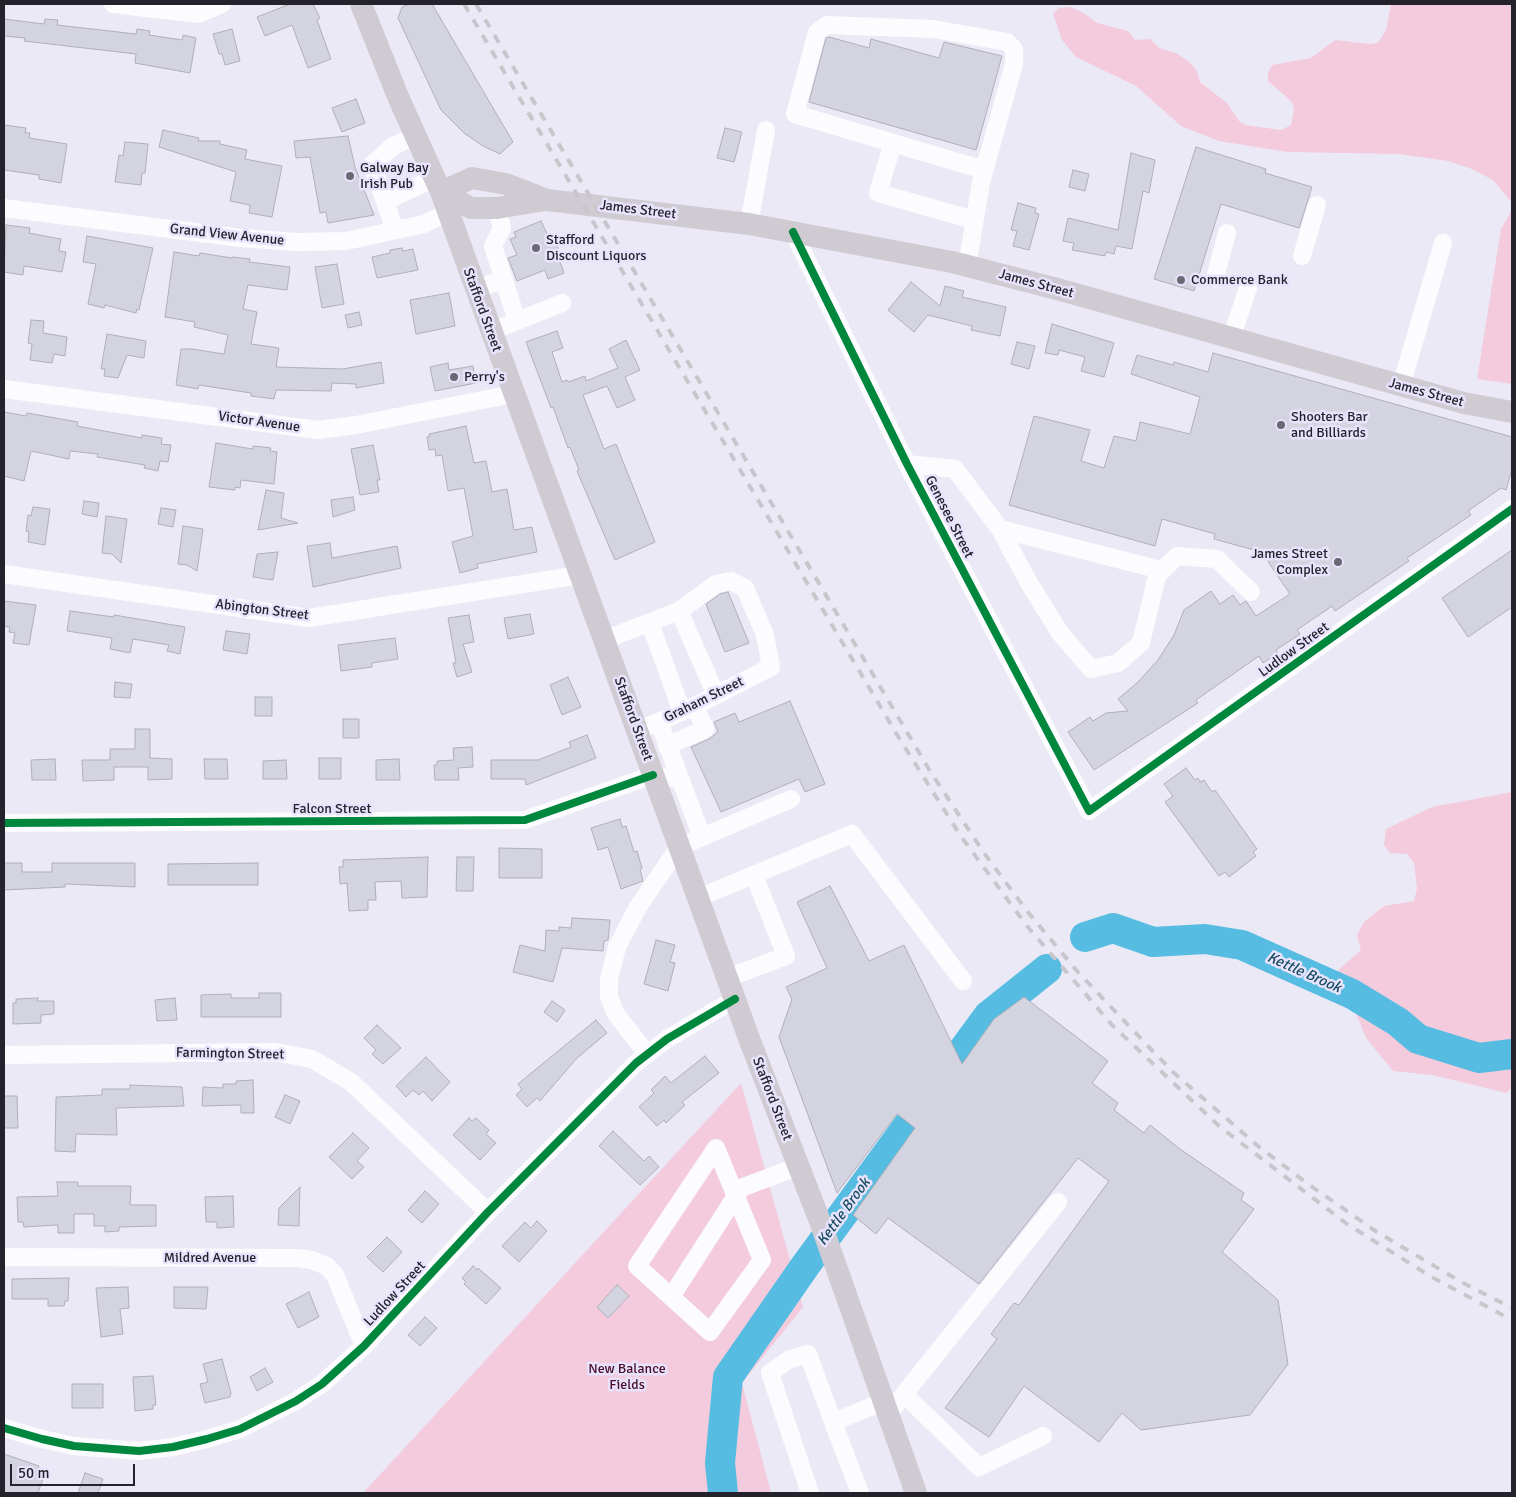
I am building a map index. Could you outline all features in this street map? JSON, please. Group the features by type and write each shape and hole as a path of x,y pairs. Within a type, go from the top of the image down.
{"main road":[{"name":"Stafford Street","path":"360,4 441,195 727,978 821,1224 916,1493"},
{"name":"James Street","path":"441,195 472,178 506,184 547,200 749,224 966,266 1061,290 1231,339 1477,406"},
{"name":"James Street","path":"441,195 470,208 497,208 547,200"},
{"path":"1477,406 1512,412"}],"street":[{"path":"113,4 198,14 222,4"},
{"path":"966,266 984,170 1014,64 1014,49 1007,42 934,29 827,25 817,32 795,114 984,170"},
{"path":"749,224 766,130"},
{"path":"395,230 372,165 393,146 416,136"},
{"path":"893,142 878,193 974,220"},
{"path":"385,201 441,195"},
{"name":"Grand View Avenue","path":"4,208 279,242 346,241 424,224 441,195"},
{"path":"1302,256 1318,205"},
{"path":"497,208 502,228 493,246 517,321"},
{"name":"Genesee Street","path":"793,232 907,464 1089,811"},
{"path":"1215,278 1227,233"},
{"path":"1401,386 1443,243"},
{"path":"475,290 504,279"},
{"path":"1231,339 1248,288"},
{"path":"490,332 562,303"},
{"name":"Victor Avenue","path":"4,388 318,430 356,425 513,394"},
{"name":"James Street","path":"1477,406 1512,424"},
{"path":"907,464 956,469 1000,529 1029,583 1060,633 1092,669 1118,663 1141,643 1157,576 1177,556 1217,559 1251,592"},
{"name":"Ludlow Street","path":"1089,811 1512,509"},
{"path":"1000,529 1161,570"},
{"name":"Abington Street","path":"4,574 310,618 580,575"},
{"name":"Graham Street","path":"637,731 688,709 771,667 765,635 745,588 731,581 716,584 679,611"},
{"path":"604,640 679,611 716,695"},
{"path":"650,623 688,709 705,729 668,746"},
{"path":"659,722 702,837"},
{"path":"653,775 680,779"},
{"name":"Falcon Street","path":"4,823 525,820 653,775"},
{"path":"647,1054 616,1014 609,998 609,979 617,947 638,906 679,847 792,798"},
{"path":"698,898 852,834 963,981"},
{"path":"727,978 786,956 754,874"},
{"name":"Ludlow Street","path":"4,1428 42,1439 107,1450 139,1451 174,1447 207,1439 269,1416 322,1384 364,1346 488,1212 596,1100 647,1054 735,999"},
{"name":"Farmington Street","path":"4,1055 275,1052 304,1057 325,1065 351,1082 488,1212"},
{"path":"716,1148 736,1196 762,1260 710,1332 637,1266 716,1148"},
{"path":"671,1297 741,1188 799,1166"},
{"path":"833,1422 885,1408 904,1394 1058,1202"},
{"name":"Mildred Avenue","path":"4,1258 297,1258 311,1260 327,1266 335,1275 364,1346"},
{"path":"810,1493 770,1373 790,1359 808,1354 860,1493"},
{"path":"904,1394 979,1467 1043,1436"}],"green space":[{"path":"1391,4 1512,4 1512,203 1493,180 1472,169 1448,161 1399,154 1287,152 1219,141 1181,126 1136,86 1076,57 1062,40 1053,14 1059,8 1070,7 1084,13 1097,23 1128,31 1135,40 1150,39 1159,48 1176,53 1188,61 1197,71 1200,82 1227,103 1239,121 1245,125 1281,130 1291,125 1294,109 1292,102 1268,81 1268,73 1272,65 1311,58 1335,40 1369,44 1378,43 1386,30"},
{"path":"1512,210 1512,384 1477,379 1501,229"},
{"path":"1512,792 1512,1088 1506,1093 1433,1075 1393,1071 1366,1038 1355,1011 1340,996 1335,973 1361,950 1357,935 1364,922 1384,906 1414,901 1417,888 1414,863 1407,854 1390,853 1384,845 1386,829 1432,807"},
{"name":"New Balance Fields","path":"741,1083 803,1307 742,1383 771,1493 363,1493"}],"building":[{"path":"290,4 313,4 320,18 317,20 331,59 308,68 292,25 265,36 257,17"},
{"path":"409,4 432,4 513,142 500,154 483,146 464,133 441,110 398,18 402,7"},
{"path":"4,19 44,24 45,19 58,20 57,25 136,34 137,29 150,31 149,35 182,40 183,35 196,38 190,73 135,63 136,54 24,41 25,38 4,36"},
{"path":"232,29 240,61 225,65 222,54 219,54 213,34"},
{"path":"829,37 869,48 871,39 939,58 944,42 1002,56 976,150 809,102 826,38"},
{"path":"356,99 365,123 342,132 332,108"},
{"path":"4,125 26,128 25,133 30,133 29,138 67,144 61,183 39,179 39,175 4,170"},
{"path":"725,128 742,132 734,162 717,158"},
{"path":"163,130 199,138 198,141 220,141 220,144 247,150 245,159 282,166 272,217 249,213 250,205 230,201 236,172 159,147"},
{"path":"348,136 355,167 374,215 328,223 326,212 320,213 310,157 296,158 294,141"},
{"path":"125,142 148,144 145,173 142,173 141,185 115,182 119,155 123,156"},
{"path":"1196,147 1266,169 1265,173 1312,187 1299,228 1221,204 1194,291 1154,279"},
{"path":"1131,153 1155,160 1149,193 1143,191 1132,249 1116,246 1114,254 1106,252 1105,256 1072,250 1074,243 1063,241 1068,218 1118,230"},
{"path":"1073,170 1089,174 1085,191 1069,187"},
{"path":"1018,203 1036,208 1035,213 1039,214 1029,250 1013,246 1017,231 1011,230"},
{"name":"Stafford Discount Liquors","path":"541,221 550,240 554,239 563,261 560,262 564,273 548,279 545,270 517,281 508,258 517,255 510,239 516,237 514,232"},
{"path":"6,225 30,228 29,233 61,239 59,251 66,252 62,272 24,266 23,275 4,272"},
{"path":"87,236 153,248 139,310 137,309 136,313 105,305 104,308 88,304 96,264 83,262"},
{"path":"402,248 403,251 413,249 418,270 377,278 372,257 390,253 390,250"},
{"path":"174,252 199,256 200,253 250,259 249,262 290,267 287,290 248,285 243,309 257,312 251,344 279,348 276,367 343,369 381,362 384,383 356,388 356,384 332,383 331,391 276,390 274,399 251,396 251,393 199,385 198,389 176,385 181,349 224,354 228,335 194,327 195,322 165,317"},
{"path":"337,264 344,304 322,308 315,267"},
{"path":"911,282 940,306 945,286 964,291 962,297 1006,307 1000,336 971,330 972,326 928,315 914,332 888,310"},
{"path":"449,293 455,326 416,334 410,300"},
{"path":"359,312 362,325 348,328 345,315"},
{"path":"31,320 44,321 43,333 67,337 65,356 54,354 52,363 30,360 32,344 28,343"},
{"path":"1052,324 1114,343 1104,377 1081,371 1085,357 1059,350 1058,355 1045,353"},
{"path":"557,331 563,348 552,352 562,382 567,380 568,382 585,376 586,381 618,368 609,349 626,340 640,370 625,377 635,400 617,408 607,386 583,395 604,449 616,444 655,542 615,560 577,471 579,470 570,447 568,448 553,407 551,408 526,342"},
{"path":"107,334 146,341 144,358 127,355 118,378 104,376 105,369 101,369"},
{"path":"1017,342 1035,346 1029,369 1011,364"},
{"name":"James Street Complex","path":"1213,353 1512,437 1512,469 1506,490 1501,488 1468,511 1471,515 1407,558 1409,561 1335,611 1332,606 1297,630 1300,634 1276,650 1278,653 1263,663 1259,656 1196,700 1198,703 1094,770 1068,732 1090,717 1093,721 1106,713 1128,711 1118,699 1138,682 1158,660 1174,635 1184,610 1211,591 1220,604 1233,595 1240,605 1246,601 1256,616 1290,594 1269,563 1265,553 1214,539 1215,534 1162,519 1155,546 1009,505 1034,416 1090,430 1081,461 1104,468 1114,436 1136,441 1140,422 1190,434 1200,397 1131,374 1137,355 1173,365 1174,362 1208,372"},
{"name":"Perry's","path":"448,363 449,370 473,366 476,383 435,391 430,367"},
{"path":"4,412 26,416 27,413 78,422 77,426 142,438 142,435 162,438 161,444 171,445 168,462 160,461 158,471 144,468 145,465 97,457 98,454 70,451 69,459 31,451 24,481 4,476"},
{"path":"466,426 474,463 486,461 492,492 507,489 514,530 532,527 537,552 477,564 478,568 460,573 452,542 473,536 464,488 448,491 442,455 436,456 435,449 429,450 427,437 430,436 429,434"},
{"path":"216,443 253,449 253,446 271,448 270,451 277,452 274,484 241,480 240,488 235,487 235,490 209,487"},
{"path":"373,445 380,480 377,480 379,492 360,495 351,449"},
{"path":"266,490 284,493 281,518 298,523 258,530"},
{"path":"353,497 355,510 333,517 331,500"},
{"path":"84,501 99,503 97,517 82,514"},
{"path":"33,507 50,509 45,545 28,542 29,532 26,531 28,515 31,516"},
{"path":"161,508 176,510 173,527 158,524"},
{"path":"106,516 127,519 121,563 112,554 102,553"},
{"path":"183,526 203,529 197,571 187,565 178,564"},
{"path":"330,543 332,558 397,546 401,568 313,587 307,546"},
{"path":"1512,550 1512,607 1468,637 1442,598"},
{"path":"278,552 273,580 253,577 257,554"},
{"path":"728,592 749,643 725,652 706,604 720,594"},
{"path":"4,601 36,605 29,645 13,643 15,633 9,632 10,627 4,626"},
{"path":"70,611 114,617 114,615 185,627 180,654 167,651 169,645 133,639 130,653 110,649 112,638 67,631"},
{"path":"530,614 534,634 508,639 504,618"},
{"path":"469,615 474,642 463,644 472,672 457,677 453,663 456,663 448,618"},
{"path":"226,631 250,634 247,654 223,650"},
{"path":"395,638 398,659 372,663 372,667 341,671 338,645"},
{"path":"568,677 581,707 562,715 550,685"},
{"path":"115,682 132,684 130,698 114,697"},
{"path":"255,697 272,697 272,716 255,716"},
{"path":"790,701 825,784 805,792 799,779 721,812 691,747 709,739 718,732 714,722 735,713 739,722"},
{"path":"343,719 359,719 359,738 343,738"},
{"path":"135,729 150,729 150,758 172,759 172,779 148,780 148,767 114,767 114,780 83,781 82,760 110,760 110,749 135,749"},
{"path":"587,735 596,758 526,785 525,779 491,779 491,760 538,760 571,747 569,742"},
{"path":"472,747 473,767 458,768 459,780 435,780 434,765 437,765 437,761 454,760 453,748"},
{"path":"319,758 341,758 341,779 319,779"},
{"path":"55,759 56,780 32,780 31,760"},
{"path":"204,759 227,759 228,779 205,779"},
{"path":"399,759 400,780 376,780 376,760"},
{"path":"286,760 287,779 263,779 263,761"},
{"path":"1186,768 1195,780 1198,778 1200,782 1204,780 1212,792 1215,790 1257,849 1253,852 1256,856 1229,877 1225,872 1219,876 1165,802 1173,796 1164,784"},
{"path":"620,819 622,827 626,826 634,852 637,851 642,868 640,869 643,881 621,889 608,847 598,850 591,828"},
{"path":"499,848 542,849 542,878 499,878"},
{"path":"428,857 427,897 402,898 401,881 375,882 376,900 368,900 368,910 349,911 347,883 340,884 339,867 343,867 343,860"},
{"path":"457,857 474,857 473,891 456,891"},
{"path":"4,863 22,863 22,872 52,872 52,863 135,863 135,887 65,884 65,887 4,890"},
{"path":"258,863 258,885 168,885 168,864"},
{"path":"830,886 869,961 904,945 962,1064 994,1019 1024,997 1108,1061 1092,1083 1118,1103 1114,1110 1144,1133 1150,1125 1180,1149 1244,1193 1241,1200 1254,1209 1222,1252 1278,1300 1288,1364 1250,1415 1141,1430 1122,1413 1099,1442 1024,1386 989,1437 945,1408 997,1339 991,1334 1014,1303 1019,1305 1109,1181 1078,1158 979,1284 888,1218 876,1234 853,1215 915,1128 897,1114 837,1193 779,1037 792,999 786,987 827,968 797,902"},
{"path":"572,918 610,920 608,940 604,941 603,951 562,948 553,982 513,972 520,945 545,951 546,930 559,931 559,927 571,928"},
{"path":"656,940 675,945 670,962 675,963 668,991 644,984"},
{"path":"259,993 281,993 281,1017 201,1017 201,995 231,994 231,998 259,998"},
{"path":"38,998 37,1001 54,1001 54,1014 41,1015 41,1023 13,1024 13,1003 16,1003 16,999"},
{"path":"175,998 177,1020 157,1021 155,1000"},
{"path":"552,1001 565,1010 557,1022 544,1012"},
{"path":"596,1020 607,1033 577,1058 540,1101 537,1098 527,1107 516,1095 522,1089 518,1084"},
{"path":"377,1025 401,1048 383,1064 372,1054 376,1050 364,1038"},
{"path":"705,1056 719,1073 682,1102 685,1105 666,1123 664,1120 657,1126 639,1107 654,1093 651,1090 665,1076 671,1083"},
{"path":"426,1057 450,1082 432,1101 423,1091 419,1095 413,1090 406,1097 396,1086"},
{"path":"253,1080 254,1113 241,1113 241,1105 202,1106 203,1087 223,1088 223,1084 236,1084 236,1081"},
{"path":"130,1085 182,1087 184,1106 116,1108 117,1135 76,1134 75,1152 55,1151 56,1097 102,1095 102,1089 130,1089"},
{"path":"285,1095 300,1101 290,1124 275,1117"},
{"path":"4,1096 17,1096 18,1128 4,1128"},
{"path":"469,1118 472,1121 476,1118 489,1130 486,1134 496,1143 480,1160 453,1135"},
{"path":"613,1131 644,1161 649,1156 659,1167 640,1185 599,1146"},
{"path":"353,1133 369,1148 357,1161 364,1167 352,1179 329,1157"},
{"path":"57,1182 78,1182 78,1186 131,1186 130,1205 156,1205 156,1226 119,1227 119,1231 105,1232 105,1226 94,1226 94,1214 74,1214 74,1233 58,1233 58,1225 24,1227 23,1222 18,1222 17,1197 58,1196"},
{"path":"300,1187 299,1226 278,1225 279,1208"},
{"path":"425,1191 439,1204 422,1223 408,1210"},
{"path":"233,1196 234,1227 217,1228 217,1222 206,1222 205,1197"},
{"path":"537,1221 547,1231 519,1262 502,1246 525,1222 531,1228"},
{"path":"387,1237 402,1252 383,1272 367,1257"},
{"path":"473,1266 477,1270 478,1268 501,1288 486,1304 464,1284 466,1282 462,1278"},
{"path":"69,1278 68,1301 65,1301 64,1306 48,1306 48,1299 12,1299 12,1279"},
{"path":"617,1285 629,1296 608,1318 597,1307"},
{"path":"128,1287 129,1308 120,1309 123,1334 101,1337 96,1288"},
{"path":"174,1287 208,1287 206,1309 174,1308"},
{"path":"309,1292 319,1317 298,1328 286,1304"},
{"path":"425,1317 437,1328 420,1346 408,1335"},
{"path":"222,1359 231,1393 230,1397 205,1403 200,1384 208,1382 203,1364"},
{"path":"265,1368 273,1382 257,1391 250,1377"},
{"path":"153,1376 156,1405 153,1405 153,1409 135,1411 133,1377"},
{"path":"72,1384 103,1384 103,1408 72,1408"},
{"path":"4,1454 39,1466 37,1470 45,1473 38,1493 4,1493"},
{"path":"85,1473 103,1479 98,1493 78,1493"}],"waterway":[{"name":"Kettle Brook","path":"1085,937 1113,928 1153,942 1205,939 1242,945 1352,994 1398,1022 1418,1039 1479,1058 1512,1054"},
{"name":"Kettle Brook","path":"723,1493 720,1463 728,1377 805,1266 988,1016 1047,969"}],"railway":[{"path":"464,4 896,733 960,835 1027,926 1112,1025 1219,1126 1347,1224 1430,1276 1512,1320"},
{"path":"476,4 930,771 984,853 1027,911 1077,971 1174,1073 1258,1146 1308,1184 1377,1232 1463,1283 1512,1308"}],"cycle path":[{"path":"793,232 907,464 1089,811 1512,509"},
{"path":"4,823 525,820 653,775"},
{"path":"4,1428 74,1446 139,1451 173,1447 240,1429 296,1401 322,1384 364,1346 488,1212 636,1063 667,1039 735,999"}],"place":[{"name":"Galway Bay Irish Pub","path":"350,176"},
{"name":"Stafford Discount Liquors","path":"536,248"},
{"name":"Commerce Bank","path":"1181,280"},
{"name":"Perry's","path":"454,377"},
{"name":"Shooters Bar and Billiards","path":"1281,425"},
{"name":"James Street Complex","path":"1338,562"}]}
